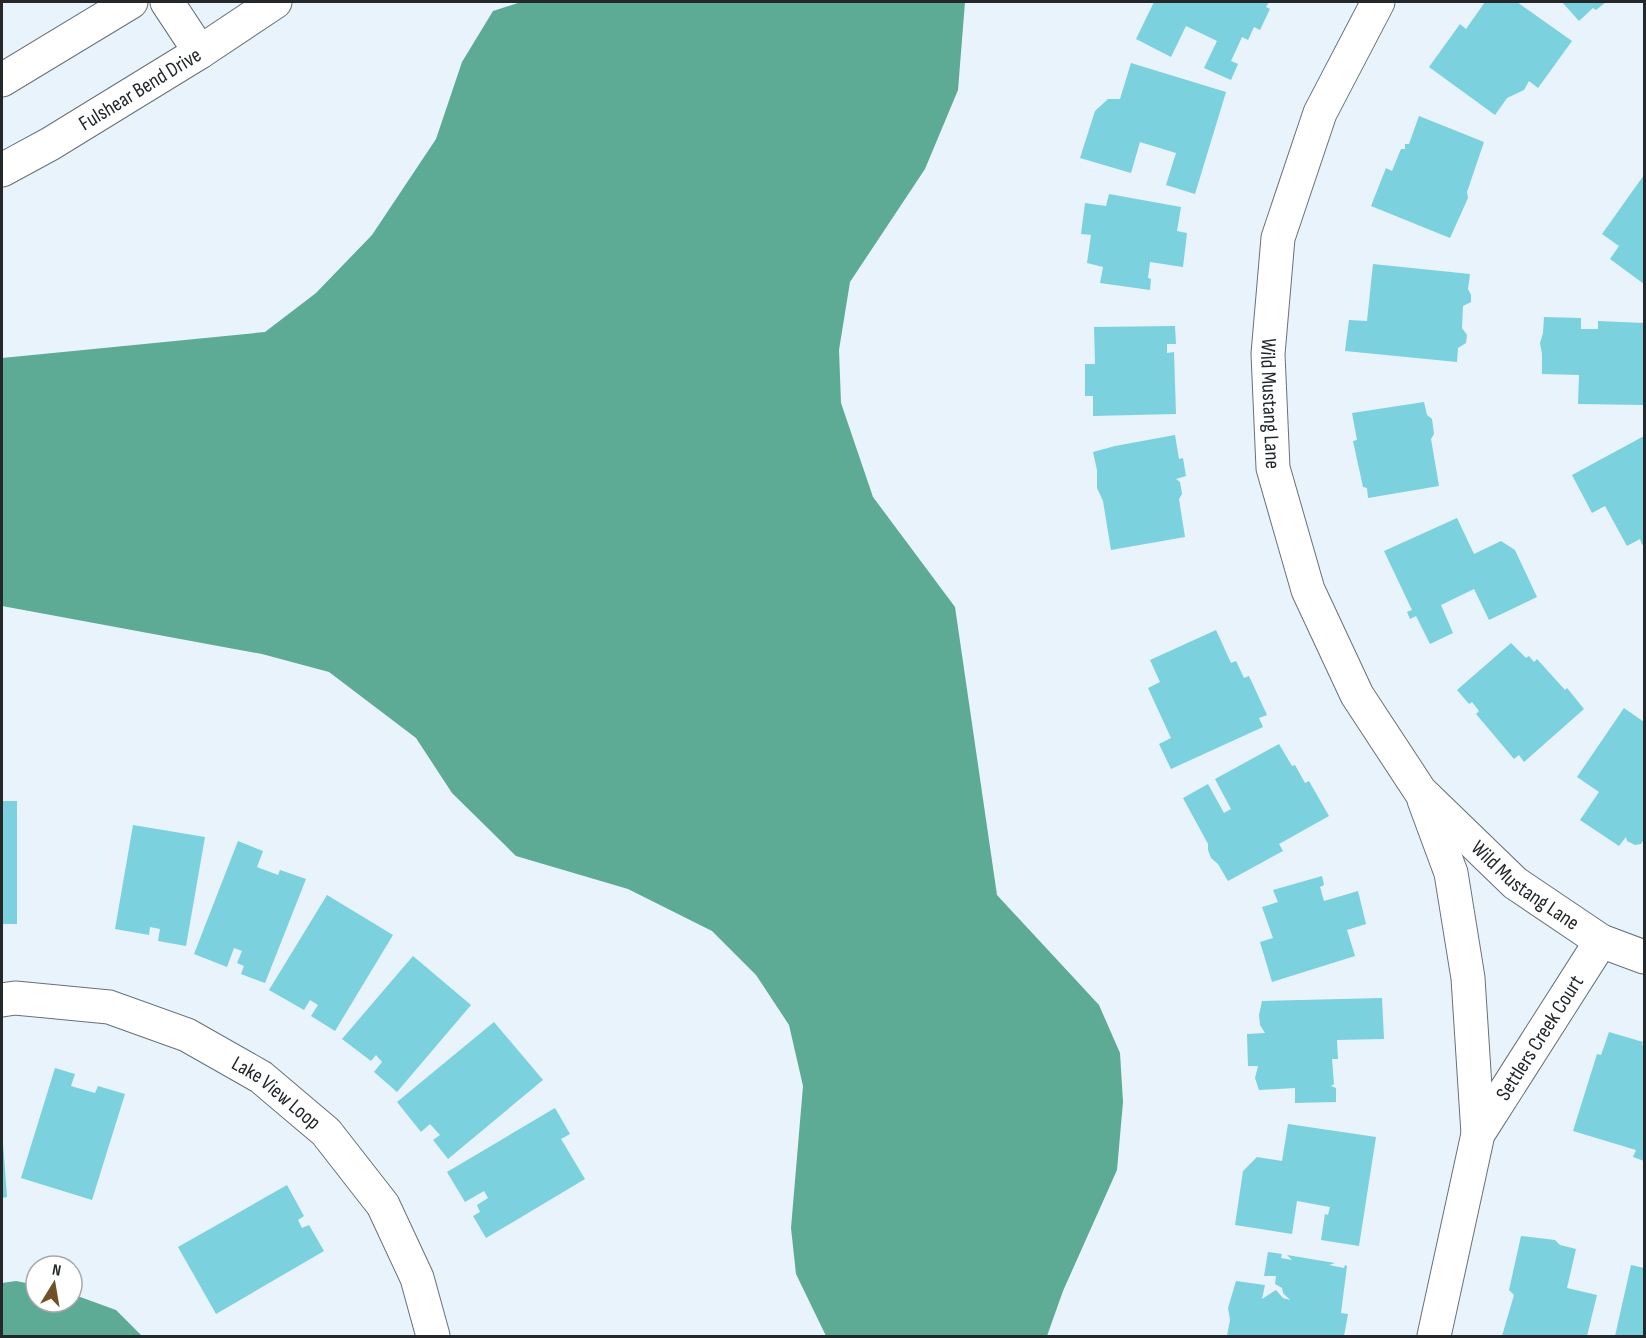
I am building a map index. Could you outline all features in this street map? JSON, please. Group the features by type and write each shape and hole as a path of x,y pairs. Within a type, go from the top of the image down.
{"street":[{"path":"2,80 131,2"},
{"path":"167,2 200,52"},
{"name":"Fulshear Bend Drive","path":"2,170 50,144 200,52 275,2"},
{"name":"Wild Mustang Lane","path":"1378,2 1320,113 1278,238 1268,354 1273,468 1308,590 1357,695 1420,791 1451,873 1468,978"},
{"name":"Wild Mustang Lane","path":"1420,791 1515,883 1601,941 1644,957"},
{"name":"Settlers Creek Court","path":"1478,1134 1601,941"},
{"name":"Settlers Creek Court","path":"1434,1336 1478,1134 1468,978"},
{"name":"Lake View Loop","path":"2,1000 15,998 109,1007 187,1035 261,1077 326,1132 383,1206 417,1278 433,1336"}],"shaded area":[{"path":"521,2 965,2 958,90 925,169 850,282 839,350 841,403 873,497 955,607 997,895 1099,1005 1120,1053 1123,1102 1117,1170 1063,1291 1047,1336 826,1336 796,1274 791,1228 803,1086 789,1025 756,975 712,931 628,889 516,856 452,793 416,738 329,672 262,654 2,606 2,358 265,332 316,293 372,235 436,139 462,62 493,11"},
{"path":"2,1283 24,1283 24,1314 84,1314 84,1298 116,1310 142,1336 2,1336"}],"building":[{"path":"1154,2 1269,2 1266,7 1270,9 1260,30 1254,27 1248,40 1242,37 1231,61 1238,64 1231,80 1204,68 1217,41 1186,26 1171,57 1136,39"},
{"path":"1485,2 1517,2 1572,41 1538,88 1529,81 1524,90 1507,98 1495,115 1429,67 1460,24 1466,29"},
{"path":"1562,2 1606,2 1596,10 1593,8 1579,21"},
{"path":"1131,63 1226,92 1195,194 1166,185 1176,153 1140,142 1131,173 1080,158 1095,111 1108,99 1120,99"},
{"path":"1419,116 1484,142 1467,192 1468,198 1450,238 1371,206 1386,168 1392,171 1401,149 1405,149 1405,144 1409,144"},
{"path":"1644,175 1644,284 1610,259 1619,246 1602,234"},
{"path":"1109,194 1181,207 1177,231 1187,233 1183,267 1150,262 1148,278 1151,279 1150,290 1100,283 1103,267 1087,263 1091,235 1081,234 1085,203 1106,206"},
{"path":"1373,264 1470,274 1468,289 1471,302 1463,306 1462,328 1467,335 1466,343 1458,348 1457,362 1345,351 1349,320 1367,321"},
{"path":"1544,317 1581,318 1581,329 1598,329 1598,321 1644,323 1644,405 1578,404 1579,375 1542,374 1540,343"},
{"path":"1175,326 1176,344 1167,344 1167,353 1174,352 1176,414 1093,416 1093,396 1085,396 1085,364 1095,364 1094,327"},
{"path":"1424,402 1427,415 1432,419 1434,434 1431,439 1439,486 1368,498 1367,488 1363,487 1353,441 1357,440 1352,413"},
{"path":"1175,435 1179,459 1183,458 1186,476 1176,479 1180,482 1182,494 1179,499 1185,537 1111,550 1103,501 1097,488 1097,470 1093,452"},
{"path":"1644,436 1644,543 1642,545 1640,539 1627,546 1605,506 1592,513 1572,475"},
{"path":"1457,518 1474,554 1501,541 1515,550 1537,597 1489,620 1474,589 1441,605 1453,633 1430,644 1416,616 1410,619 1407,612 1412,610 1384,551"},
{"path":"1216,630 1231,663 1236,661 1244,678 1249,676 1267,715 1259,718 1263,727 1171,769 1159,744 1171,738 1148,688 1160,682 1150,660"},
{"path":"1511,643 1526,658 1529,656 1534,662 1537,659 1565,690 1567,688 1584,709 1524,762 1519,755 1514,759 1476,714 1479,711 1472,702 1469,704 1457,690"},
{"path":"1624,708 1644,722 1644,839 1641,844 1635,845 1627,841 1626,837 1619,846 1580,820 1599,792 1577,777"},
{"path":"1279,744 1305,783 1309,781 1329,816 1279,844 1283,851 1228,881 1218,864 1211,858 1208,844 1183,798 1208,784 1224,813 1231,809 1215,779"},
{"path":"2,801 17,801 17,924 2,924"},
{"path":"133,825 205,837 186,946 158,941 160,929 150,927 149,935 115,929"},
{"path":"238,841 263,851 257,867 278,875 280,870 306,879 265,983 241,974 244,966 237,963 242,951 234,948 227,967 194,954"},
{"path":"1322,876 1324,885 1320,887 1324,901 1358,891 1366,924 1347,930 1355,956 1272,982 1260,942 1273,938 1262,907 1278,902 1273,890"},
{"path":"327,895 393,935 335,1031 311,1016 318,1005 310,1000 304,1010 269,990"},
{"path":"413,956 471,1005 397,1092 374,1072 382,1062 376,1055 371,1061 342,1039"},
{"path":"1382,998 1384,1039 1337,1040 1338,1059 1332,1059 1334,1084 1331,1086 1336,1088 1336,1102 1295,1103 1295,1088 1259,1090 1255,1078 1258,1066 1248,1066 1247,1034 1265,1033 1260,1025 1259,1015 1262,1001"},
{"path":"494,1022 543,1080 448,1159 433,1140 440,1135 430,1124 421,1132 397,1102"},
{"path":"1609,1032 1643,1042 1644,1161 1633,1157 1636,1150 1573,1131 1597,1054 1601,1055"},
{"path":"55,1068 75,1074 71,1086 95,1093 98,1086 125,1094 92,1200 21,1178"},
{"path":"555,1108 570,1134 561,1139 585,1179 486,1238 473,1216 480,1212 477,1205 488,1198 484,1191 465,1202 447,1172"},
{"path":"1288,1124 1376,1137 1359,1246 1321,1240 1325,1214 1328,1215 1330,1207 1297,1201 1292,1234 1235,1225 1243,1171 1257,1157 1282,1161"},
{"path":"2,1143 7,1197 2,1198"},
{"path":"287,1185 304,1216 298,1220 302,1228 309,1225 324,1251 216,1314 178,1247"},
{"path":"1521,1236 1555,1240 1560,1245 1576,1249 1567,1288 1597,1295 1587,1336 1502,1336 1514,1295 1509,1290"},
{"path":"1268,1252 1282,1254 1281,1258 1292,1260 1287,1255 1335,1263 1329,1265 1344,1268 1345,1265 1347,1266 1341,1313 1348,1314 1344,1336 1227,1336 1230,1320 1228,1308 1236,1281 1265,1285 1262,1299 1276,1290 1283,1298 1290,1300 1283,1293 1282,1288 1275,1284 1276,1276 1264,1276"},
{"path":"1631,1265 1644,1268 1644,1336 1615,1336"}]}
